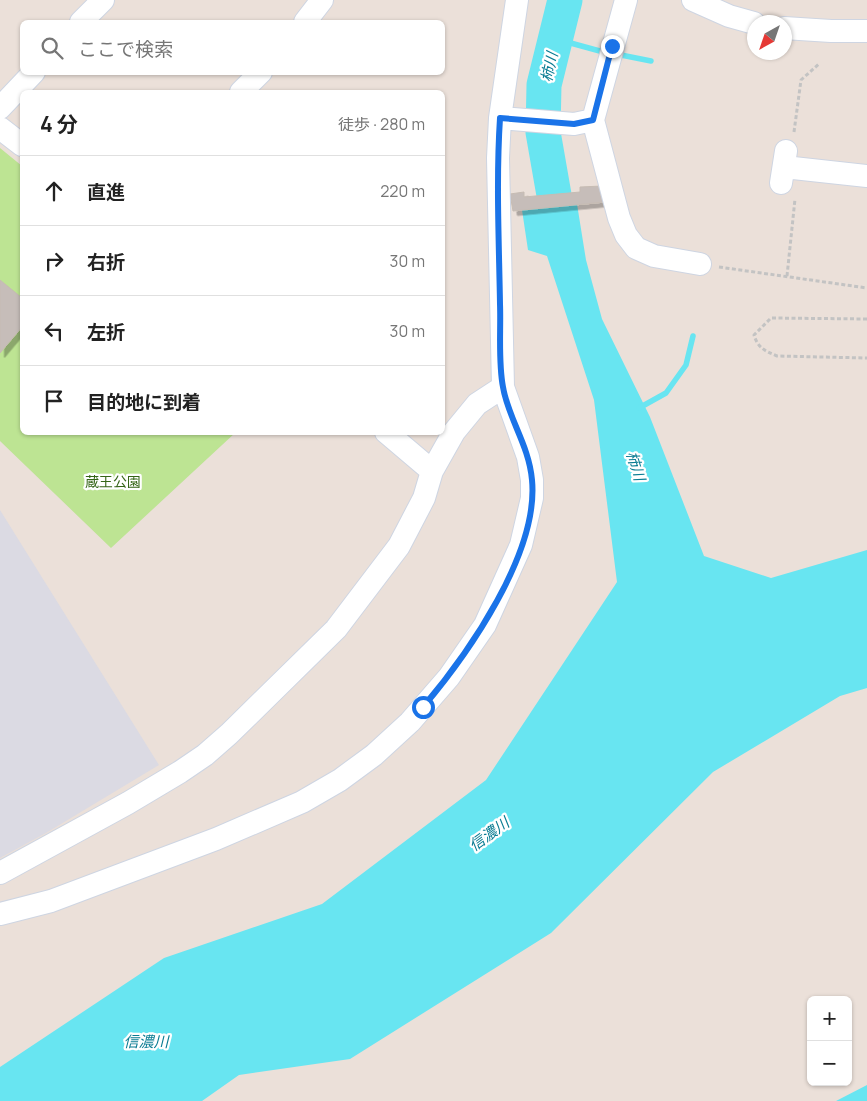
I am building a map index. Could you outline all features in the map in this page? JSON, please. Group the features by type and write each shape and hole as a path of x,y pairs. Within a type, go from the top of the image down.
{"street":[{"path":"83,20 102,0"},
{"path":"307,20 322,0"},
{"path":"0,914 51,901 216,839 302,802 340,780 374,755 410,722 449,677 485,625 500,595 524,536 532,498 532,480 522,437 503,387 498,158 507,119 517,0"},
{"path":"626,0 604,74 583,122 618,218 626,235 636,248 654,256 700,264"},
{"path":"693,0 729,16 747,21"},
{"path":"792,29 831,32 867,31"},
{"path":"0,108 31,75"},
{"path":"243,90 258,75"},
{"path":"507,119 583,122"},
{"path":"0,128 20,143"},
{"path":"784,167 867,176"},
{"path":"0,873 163,782 205,755 229,734 336,629 399,546 424,498 432,471 454,432 477,404 503,387"},
{"path":"390,435 432,471"}],"path":[{"path":"784,167 793,140 801,80 820,63"},
{"path":"787,276 793,222"},
{"path":"700,264 867,288"},
{"path":"867,319 771,318 754,335 756,344 763,351 777,356 867,358"}],"shaded area":[{"path":"0,510 159,765 46,833 0,858"}],"green space":[{"name":"蔵王公園","path":"0,148 20,164 20,435 233,435 111,548 0,441"}],"water":[{"name":"信濃川","path":"577,204 586,260 602,319 650,417 704,556 771,578 867,550 867,688 840,696 713,772 551,933 350,1059 239,1075 202,1101 0,1101 0,1067 164,958 322,904 486,780 617,582 594,400 547,256 528,250 522,210"},
{"path":"867,1085 867,1101 836,1101"}],"building":[{"path":"602,186 605,202 513,211 510,194 524,192 524,197 580,192 580,187"},
{"path":"0,280 20,296 20,329 0,353"}],"waterway":[{"name":"柿川","path":"554,195 543,132 544,85 565,0"},
{"path":"556,39 607,53"},
{"path":"616,54 651,61"},
{"path":"639,408 666,393 686,365 693,336"}],"route":[{"path":"423,707 449,677 485,625 521,545 532,498 532,480 528,458 503,387 498,158 500,118 574,124 593,120 612,46"}]}
